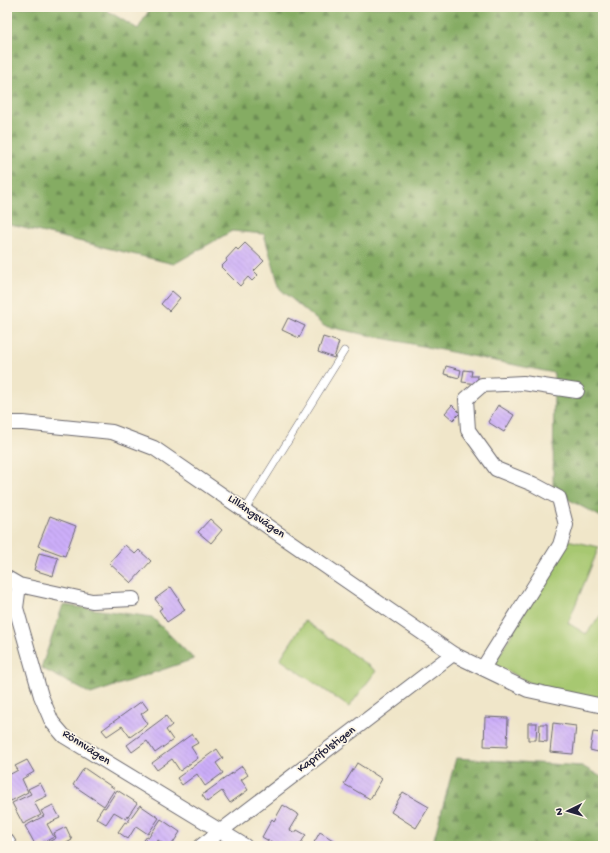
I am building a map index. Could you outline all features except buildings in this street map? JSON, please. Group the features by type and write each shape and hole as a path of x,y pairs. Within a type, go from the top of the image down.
{"street":[{"path":"484,668 560,545 566,525 559,498 533,484 496,469 468,430 466,399 482,385 523,383 577,391"},
{"name":"Lillängsvägen","path":"7,423 23,423 112,432 154,448 454,654 528,690 603,706"},
{"name":"Rönnvägen","path":"134,599 92,601 13,581 16,608 42,696 52,722 64,736 245,846"},
{"name":"Kaprifolstigen","path":"201,846 454,654"},
{"path":"7,841 10,846"}],"lane":[{"path":"245,510 344,351"}],"green space":[{"path":"7,7 101,7 138,29 151,7 603,7 603,518 553,491 554,373 324,326 280,289 264,234 232,231 174,264 7,224"},
{"path":"567,540 599,547 568,623 586,634 603,612 603,701 545,691 494,664"},
{"path":"63,605 152,617 194,659 91,694 41,668"},
{"path":"305,621 376,671 349,707 280,659"},
{"path":"456,758 582,766 603,778 603,846 432,846"}]}
